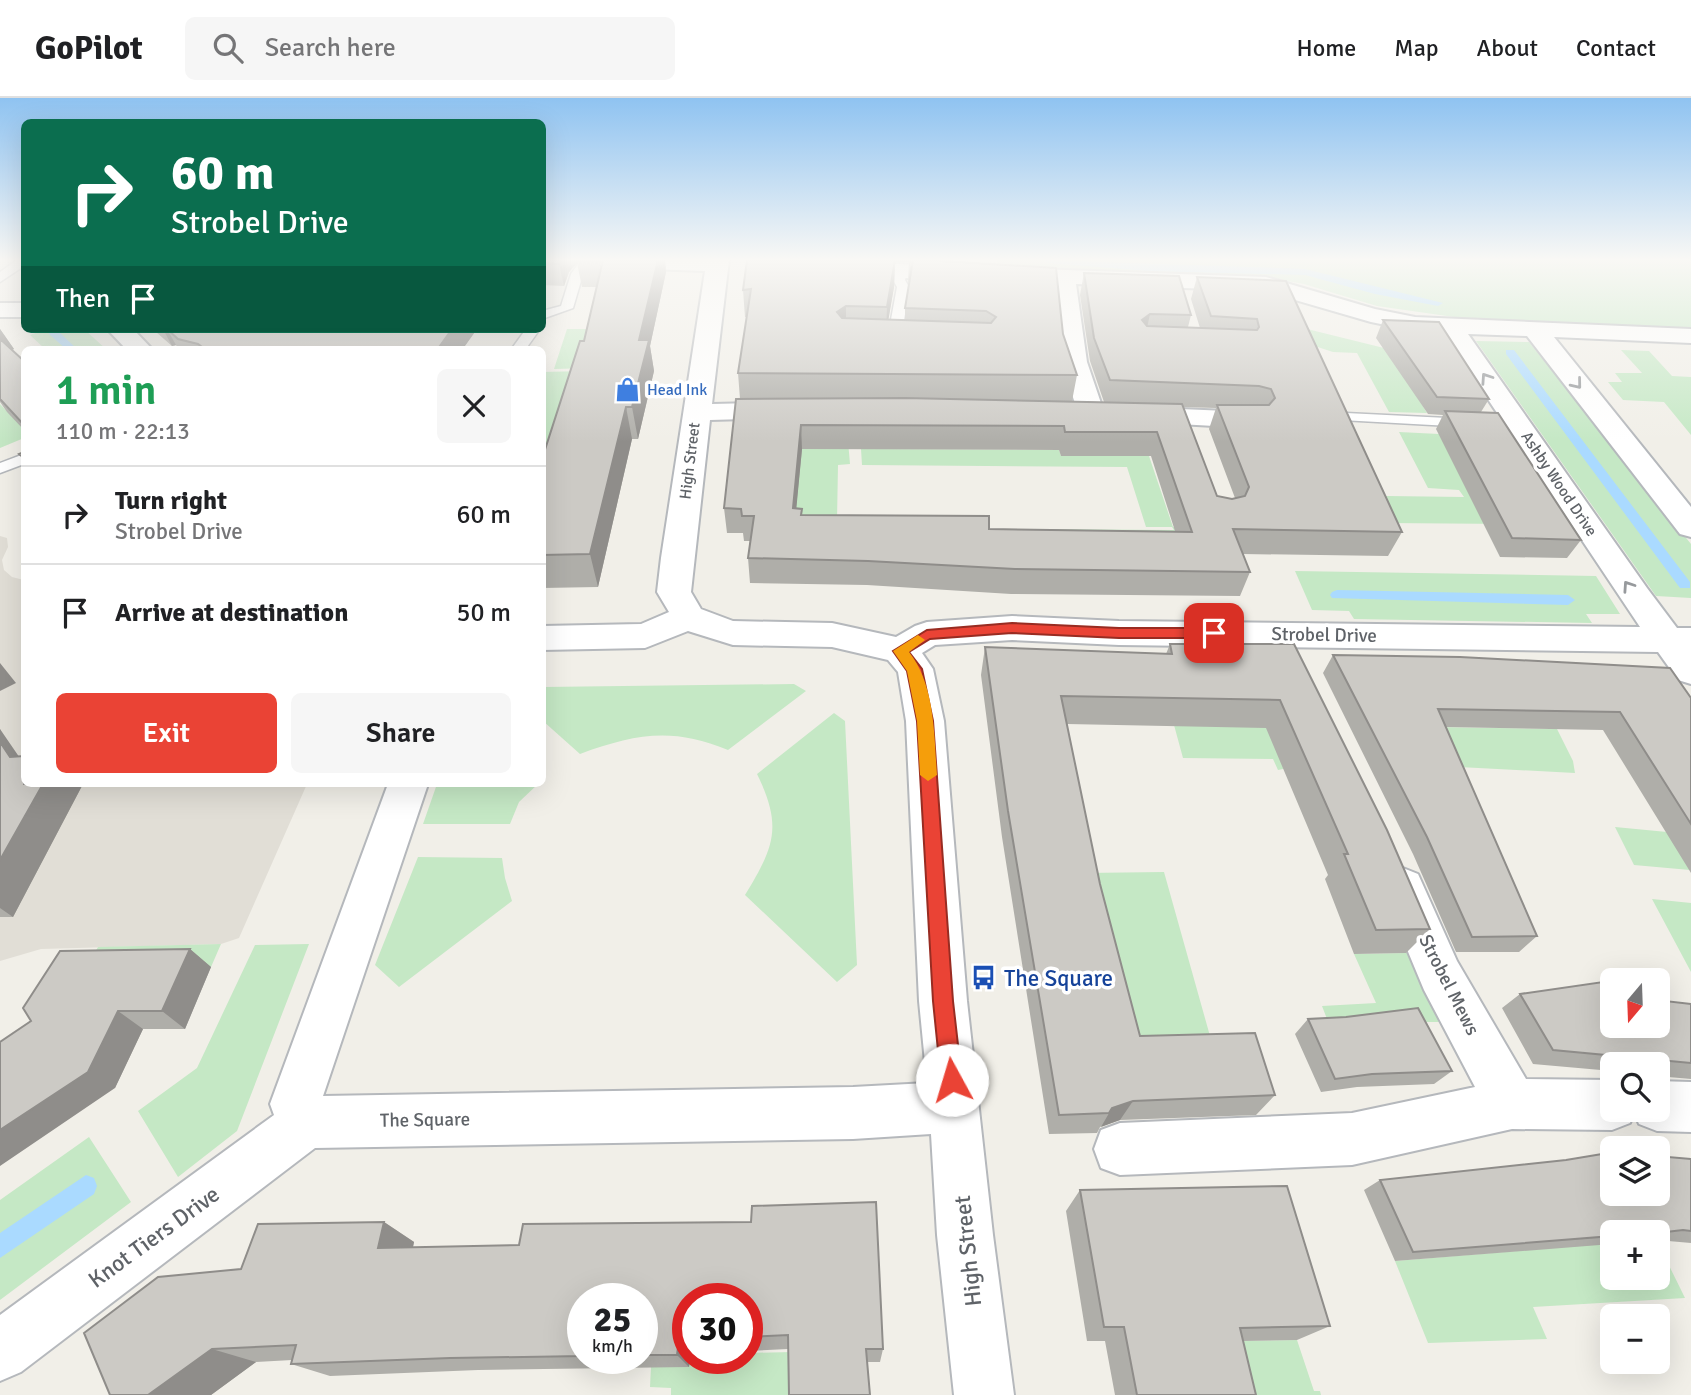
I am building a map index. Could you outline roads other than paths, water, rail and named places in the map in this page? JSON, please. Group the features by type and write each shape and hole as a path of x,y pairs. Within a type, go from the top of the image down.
{"street":[{"name":"High Street","path":"689,617 674,592 709,321"},
{"path":"1069,321 1074,362 1091,412"},
{"path":"1398,321 1415,324 1691,337"},
{"name":"Ashby Wood Drive","path":"1451,326 1509,425 1635,596 1680,640 1691,671"},
{"path":"1535,330 1691,527"},
{"path":"123,333 137,346"},
{"path":"696,412 807,410"},
{"path":"1064,413 1091,412 1191,429 1251,420"},
{"path":"546,638 645,636 689,617 706,626 733,633 832,635 900,651 915,669 925,721 943,1001 955,1107"},
{"name":"Strobel Drive","path":"900,651 927,635 1012,628 1119,633 1680,640"},
{"path":"1283,635 1303,676"},
{"path":"307,1122 295,1104 407,787"},
{"name":"Strobel Mews","path":"1390,855 1440,975 1512,1104"},
{"path":"1120,1149 1352,1139 1512,1104 1600,1105"},
{"path":"1670,1106 1691,1107"},
{"name":"High Street","path":"955,1107 965,1235 984,1395"},
{"name":"The Square","path":"307,1122 853,1113 955,1107"},
{"name":"Knot Tiers Drive","path":"0,1351 307,1122"}],"lane":[{"path":"894,341 897,321"},
{"path":"1356,438 1343,411 1483,424"},
{"path":"0,468 21,460"}],"waterway":[{"path":"54,333 69,346"},
{"path":"1510,352 1685,585"},
{"path":"1337,595 1568,600"},
{"path":"0,1247 86,1186"}],"place":[{"name":"Head Ink","path":"627,390"},
{"name":"The Square","path":"984,978"}]}
